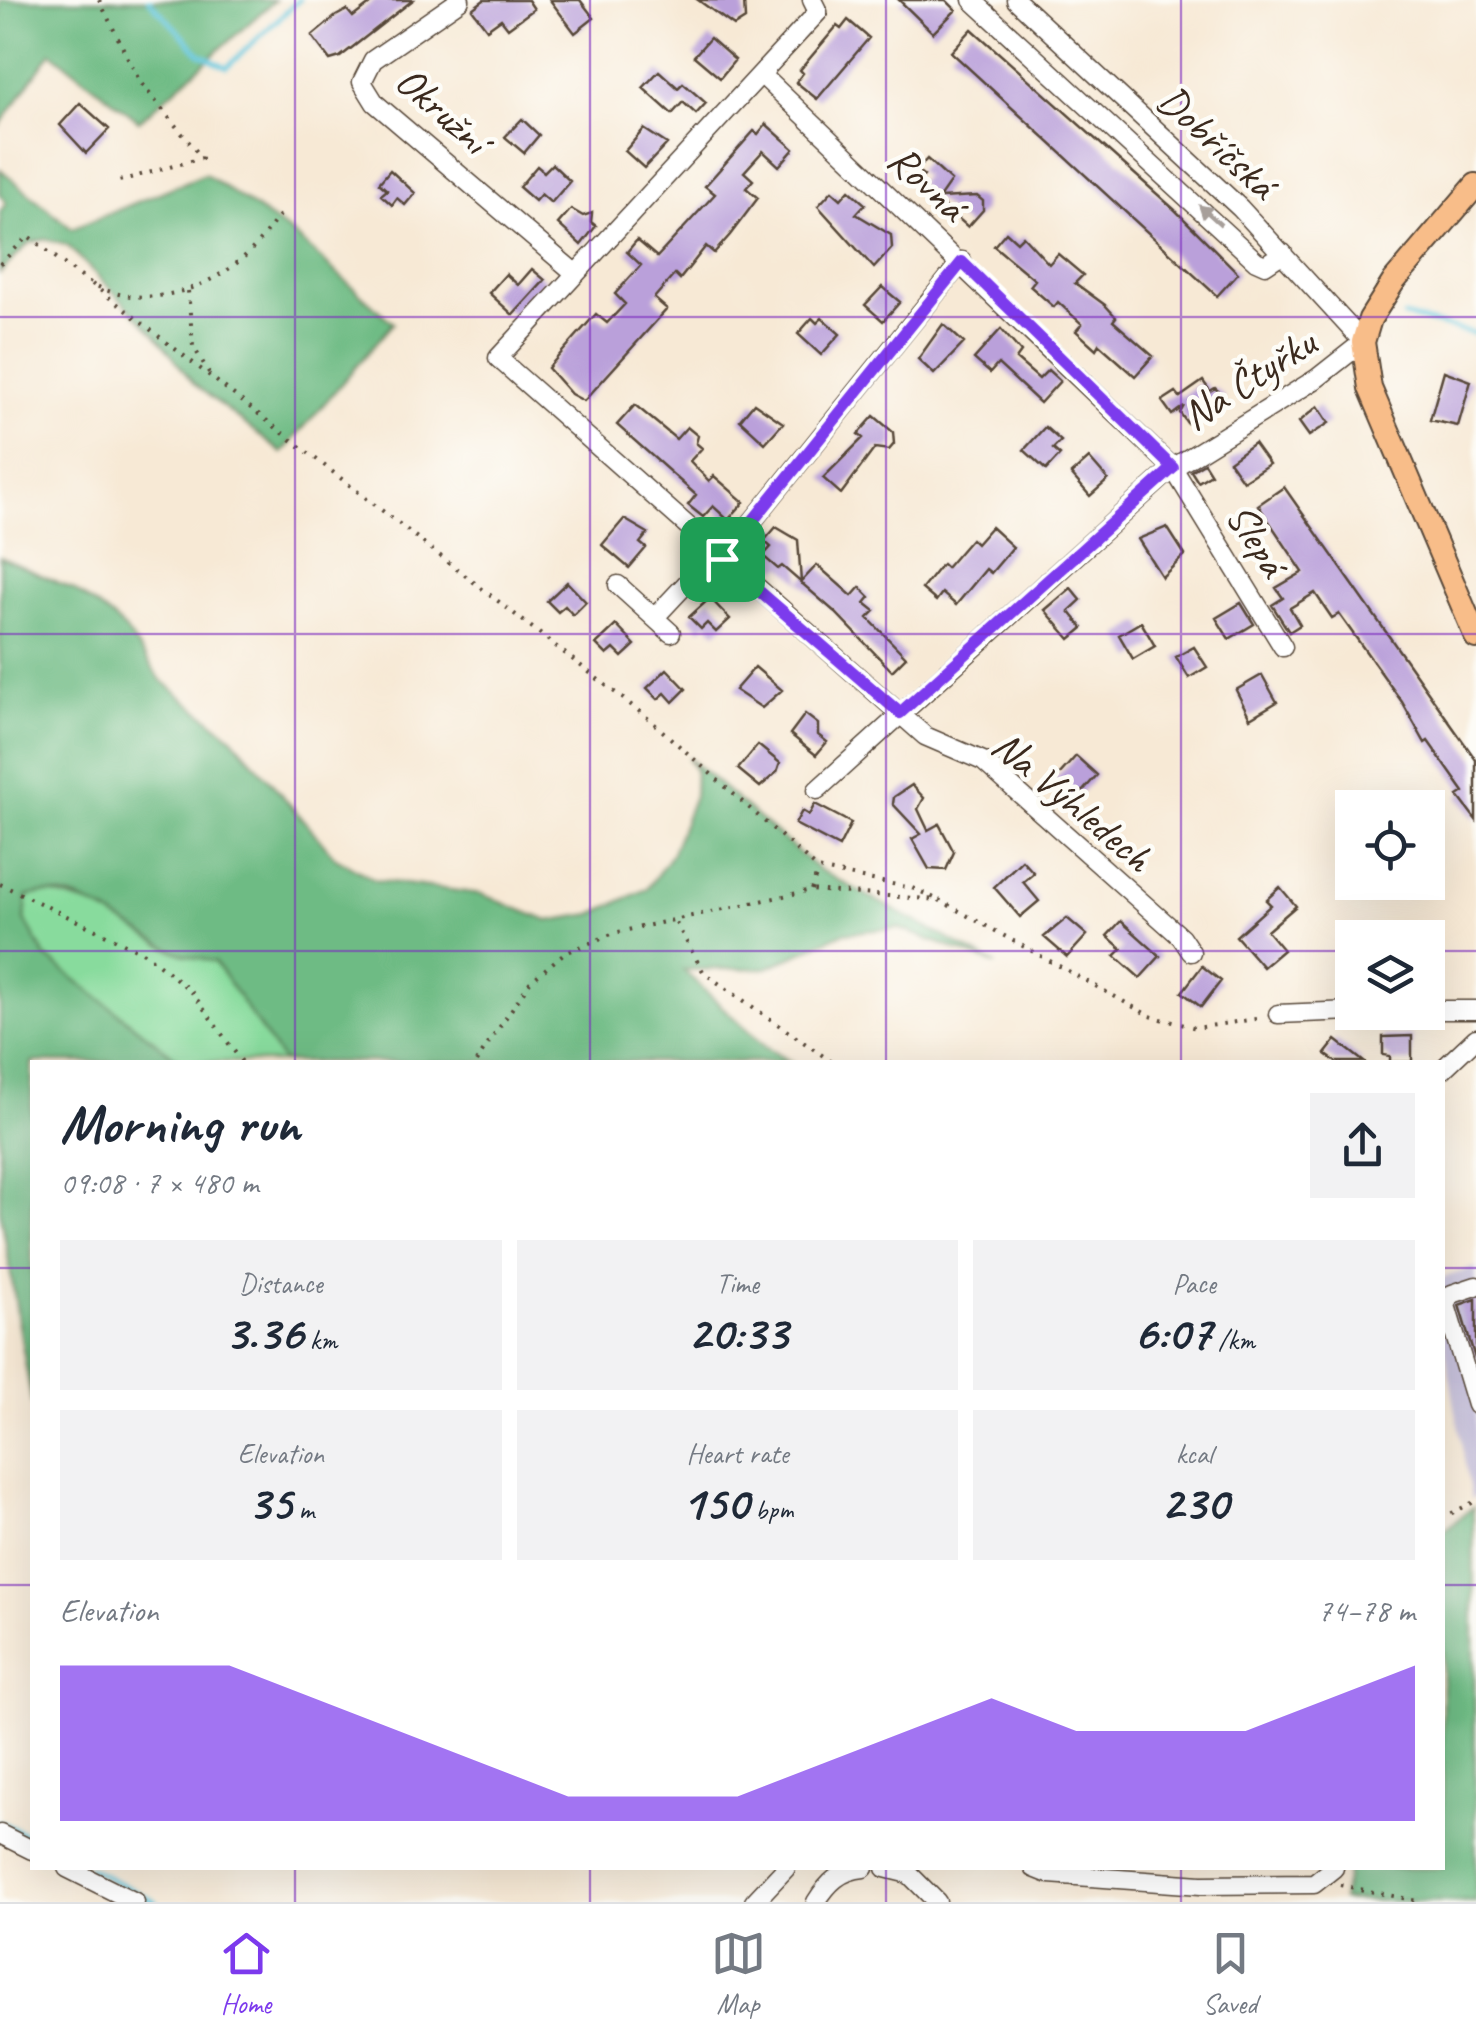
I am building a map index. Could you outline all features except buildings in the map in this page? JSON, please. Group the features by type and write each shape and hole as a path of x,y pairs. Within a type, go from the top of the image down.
{"main road":[{"path":"1476,185 1394,281 1370,318 1363,342 1370,388 1476,636"}],"street":[{"name":"Okružní","path":"460,0 374,60 362,82 376,103 575,273"},
{"path":"812,0 818,12 763,76 498,358 900,713"},
{"path":"972,0 1256,262 1266,265 1284,253"},
{"name":"Dobříčská","path":"1016,0 1284,253 1363,342"},
{"name":"Rovná","path":"763,76 962,262 1173,468"},
{"path":"1108,124 1128,104"},
{"path":"654,617 702,567 722,559 962,262"},
{"name":"Na Čtyřku","path":"816,790 1173,468 1316,379 1363,342"},
{"name":"Slepá","path":"1173,468 1283,647"},
{"path":"618,585 671,632"},
{"name":"Na Výhledech","path":"900,713 925,736 983,761 1181,938 1191,952"},
{"path":"1445,1010 1476,1010"},
{"path":"1278,1014 1335,1012"},
{"path":"1445,1067 1476,1038"},
{"path":"1476,1286 1452,1294 1445,1302 1476,1405"},
{"path":"0,1834 30,1849"},
{"path":"71,1870 135,1902"},
{"path":"754,1902 784,1870"},
{"path":"816,1902 828,1883 848,1870"},
{"path":"893,1870 909,1874 936,1902"},
{"path":"1039,1870 1049,1874 1201,1885 1314,1884 1330,1873"}],"path":[{"path":"99,0 140,82 202,158 112,183"},
{"path":"92,284 124,296 189,289 240,261 284,210"},
{"path":"0,264 28,236 648,719 818,870 912,888 1150,1016 1196,1028 1278,1014"},
{"path":"189,289 193,346 213,380"},
{"path":"811,890 818,870"},
{"path":"0,884 146,954 192,991 241,1060"},
{"path":"477,1060 530,982 563,954 614,934 811,890 938,900"},
{"path":"676,923 704,973 829,1060"},
{"path":"1445,1516 1476,1501"},
{"path":"1330,1873 1344,1888 1422,1902"}],"shaded area":[{"path":"1476,1267 1476,1496 1471,1499 1445,1349 1445,1277"}],"green space":[{"path":"0,0 275,0 139,121 51,52 0,125"},
{"path":"0,169 72,229 205,174 293,234 393,323 282,453 194,384 156,335 68,246 46,239 29,243 0,273 0,212 6,203 0,194"},
{"path":"0,557 73,589 109,615 125,629 161,680 232,737 336,858 375,880 481,894 548,921 592,914 647,889 671,855 694,796 695,770 688,758 818,869 997,965 898,928 843,933 767,968 683,970 765,1047 788,1060 282,1060 215,962 185,955 66,896 46,893 27,897 25,920 45,956 178,1060 30,1060 30,1392 0,1208"},
{"path":"43,891 92,905 183,954 215,962 282,1060 178,1060 45,956 25,920 27,897"},
{"path":"1473,1507 1476,1902 1342,1900 1348,1870 1445,1870 1445,1529"}],"waterway":[{"path":"149,0 200,54 227,67 299,0"},
{"path":"1404,316 1476,334"},
{"path":"0,1822 30,1837"},
{"path":"93,1870 156,1902"}],"route":[{"path":"962,262 1173,468 900,713 722,559 962,262"}]}
